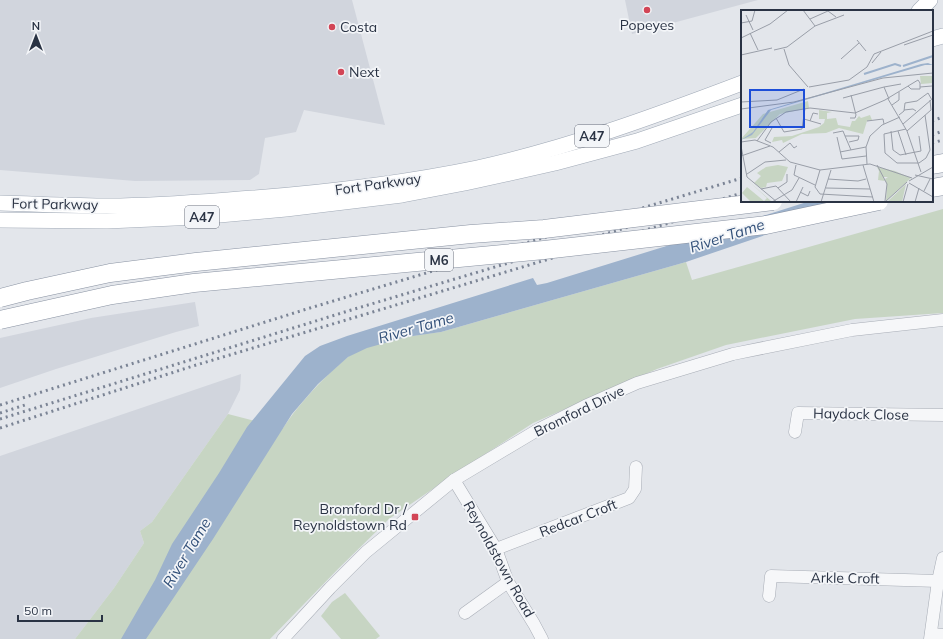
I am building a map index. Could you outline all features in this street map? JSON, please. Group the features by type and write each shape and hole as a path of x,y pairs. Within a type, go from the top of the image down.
{"highway":[{"path":"933,165 943,163"},
{"path":"933,188 943,186"},
{"name":"M6","path":"0,298 27,290 110,273 196,262 471,234 544,229 765,202"},
{"name":"M6","path":"0,320 112,295 187,284 536,251 766,225 874,202"}],"main road":[{"path":"920,10 930,0"},
{"path":"933,39 943,36"},
{"name":"Fort Parkway","path":"0,203 111,206 199,202 290,196 369,186 478,167 554,148 635,123 741,83"},
{"name":"Fort Parkway","path":"0,220 107,221 197,218 402,195 465,183 554,163 637,141 741,104"}],"street":[{"name":"Bromford Drive","path":"283,639 366,552 454,480 541,428 585,406 637,383 733,354 852,330 943,320"},
{"name":"Haydock Close","path":"795,432 798,413 943,415"},
{"name":"Redcar Croft","path":"496,549 629,498 635,490 636,467"},
{"name":"Reynoldstown Road","path":"454,480 496,549 508,582 542,639"},
{"path":"943,558 930,636 943,635"},
{"name":"Arkle Croft","path":"769,596 771,576 938,581"},
{"path":"465,613 508,582"}],"shaded area":[{"path":"0,0 352,0 385,125 304,110 296,132 265,138 259,174 250,180 135,181 0,170"},
{"path":"625,0 758,0 632,34"},
{"path":"195,302 199,326 56,369 0,388 0,338 91,318"},
{"path":"241,374 240,390 228,414 152,522 140,531 144,543 114,588 75,639 0,639 0,456"}],"green space":[{"path":"943,209 943,313 855,319 726,345 657,369 533,423 389,519 270,639 75,639 114,588 144,543 140,531 152,522 228,414 283,428 306,398 349,356 382,342 441,332 686,262 692,280"},
{"path":"345,593 380,636 376,639 341,639 321,616 332,602"}],"water":[{"name":"River Tame","path":"807,202 862,202 686,262 441,332 406,337 367,348 348,357 318,384 292,414 213,539 146,639 121,639 155,580 172,544 219,473 247,427 305,356 320,346 347,336 533,278 537,285 547,283"}],"railway":[{"path":"933,121 943,117"},
{"path":"933,135 943,131"},
{"path":"933,143 943,140"},
{"path":"0,405 310,308 741,178"},
{"path":"0,419 348,311 741,193"},
{"path":"0,428 193,366 741,201"},
{"path":"0,413 25,405"}],"place":[{"name":"Popeyes","path":"647,10"},
{"name":"Costa","path":"332,27"},
{"name":"Next","path":"341,72"},
{"name":"Bromford Dr / Reynoldstown Rd","path":"415,517"}]}
